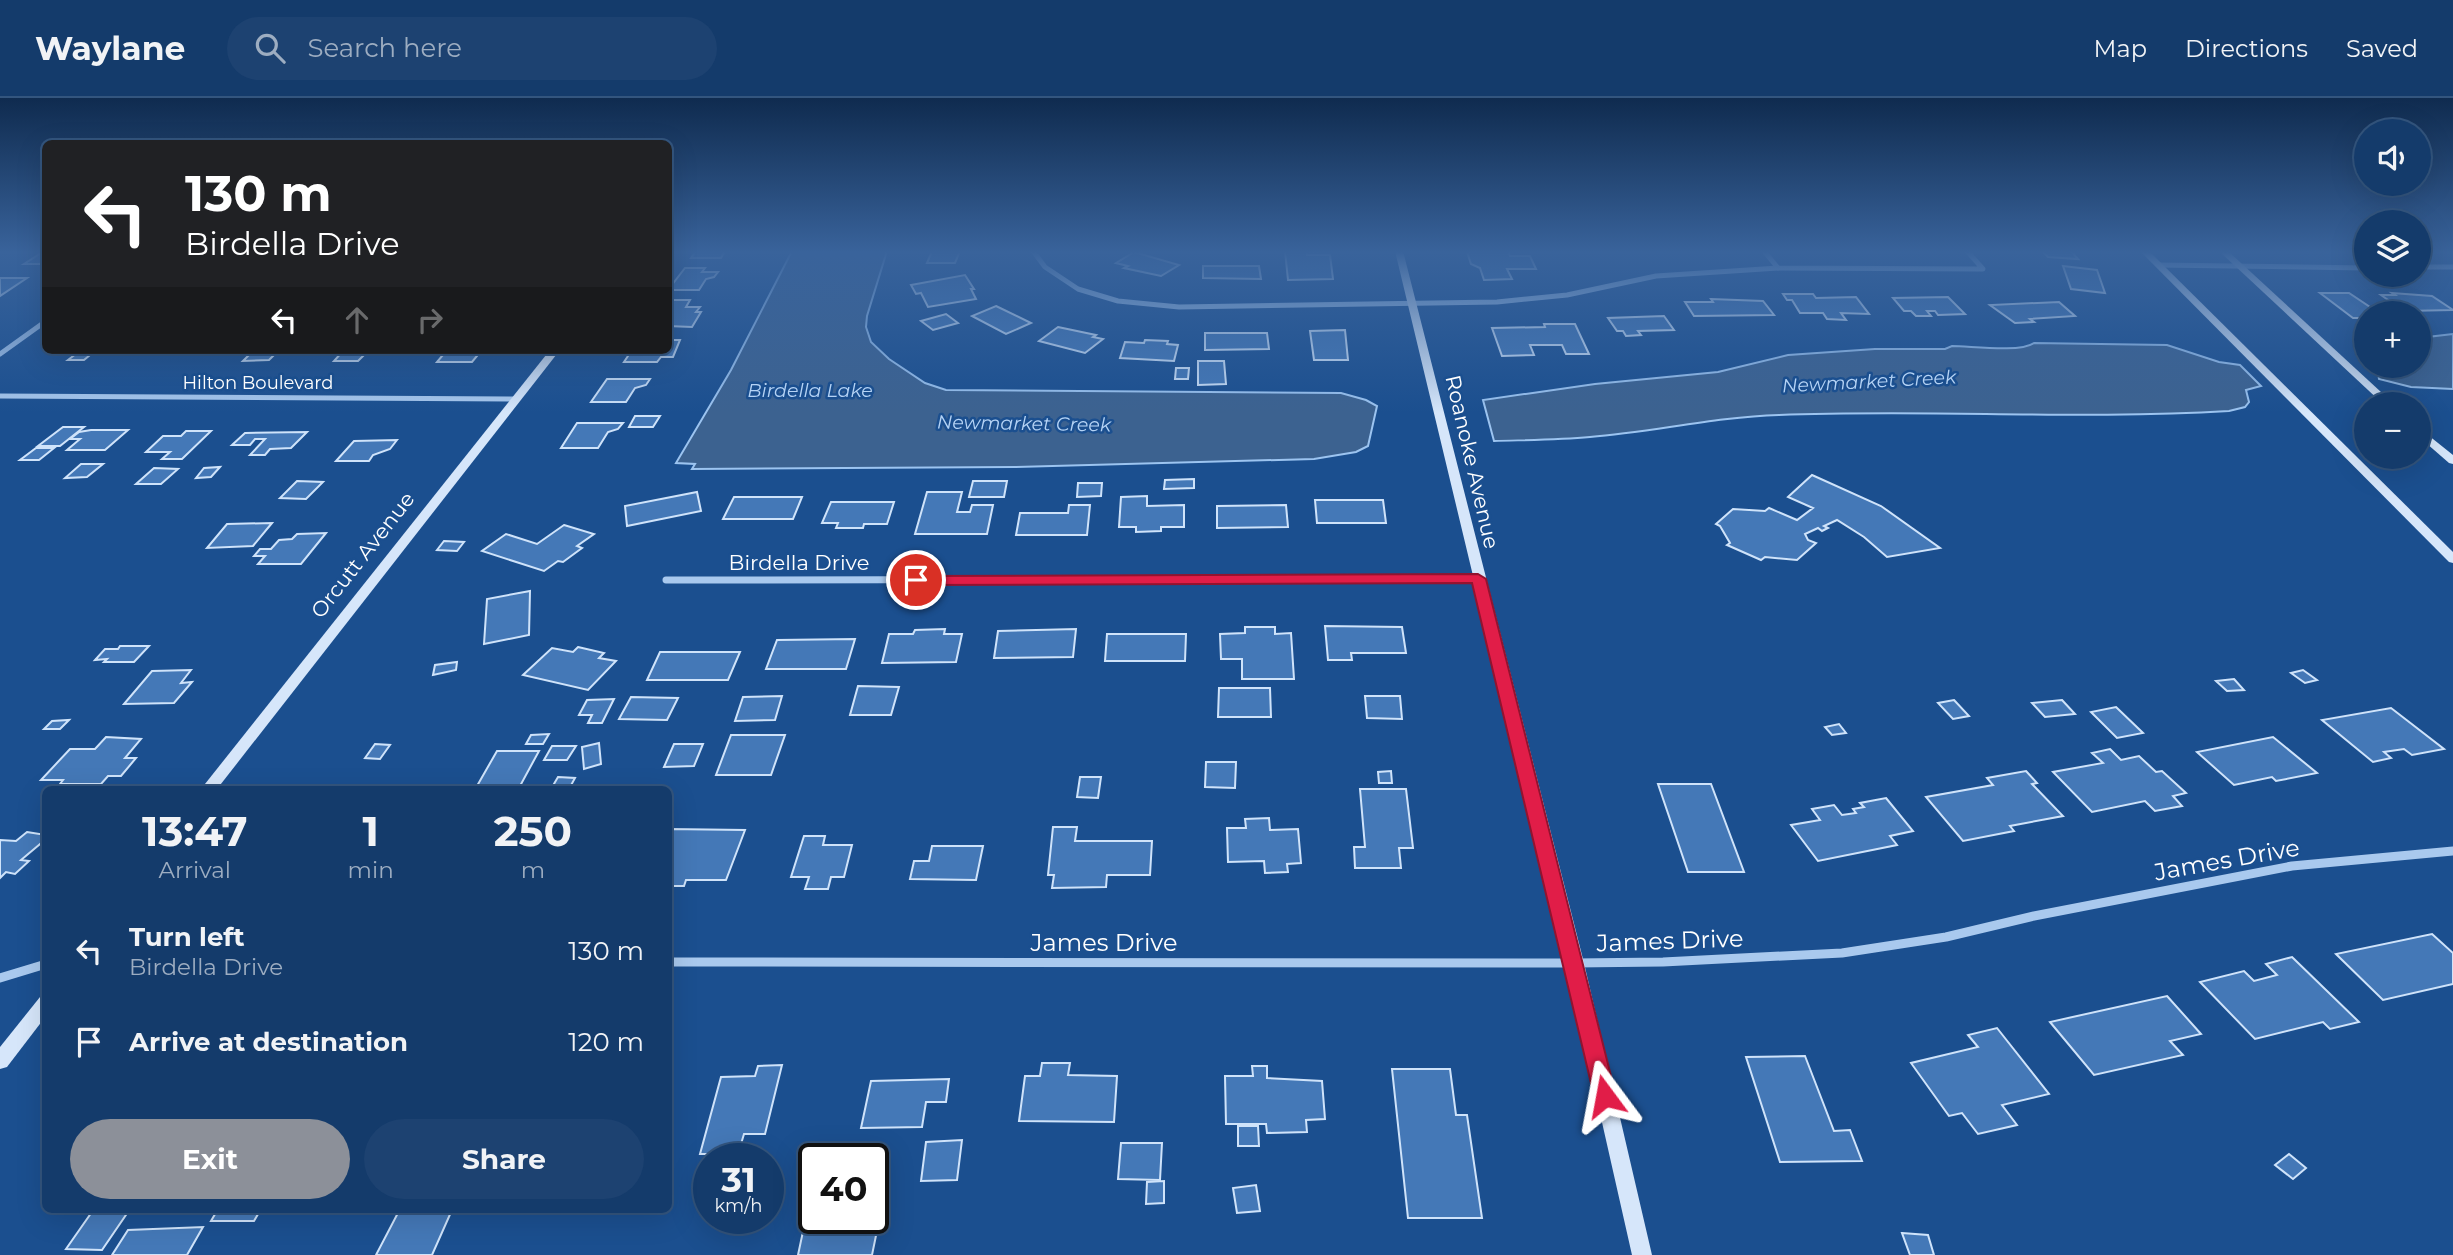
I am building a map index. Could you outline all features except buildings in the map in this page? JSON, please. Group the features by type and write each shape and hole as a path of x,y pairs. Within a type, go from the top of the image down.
{"street":[{"path":"1168,305 1343,305"},
{"name":"Roanoke Avenue","path":"1413,305 1478,579 1574,963 1642,1255"},
{"path":"2199,305 2453,559"},
{"path":"2282,305 2376,392"},
{"path":"0,354 42,324"},
{"name":"Orcutt Avenue","path":"211,786 552,354"},
{"name":"Hilton Boulevard","path":"0,396 516,399"},
{"path":"2431,442 2453,461"},
{"name":"Birdella Drive","path":"666,580 1478,579"},
{"name":"James Drive","path":"672,962 1574,963 1663,962 1842,953 1946,937 2034,916 2292,866 2453,851"},
{"path":"0,978 42,965"},
{"path":"0,1061 42,1007"}],"water":[{"name":"Birdella Lake","path":"764,305 870,305 866,327 871,342 889,359 925,383 946,390 1341,393 1377,406 1368,446 1356,452 1314,459 1014,467 692,469 695,464 676,463 731,370"},
{"path":"2453,334 2453,389 2411,387 2379,379 2431,378 2431,337"},
{"name":"Newmarket Creek","path":"2034,343 2167,345 2219,362 2240,365 2261,386 2246,390 2249,402 2245,407 2229,411 2116,415 1779,415 1590,437 1494,441 1483,400 1595,384 1718,372 1788,355 1875,349 1945,349 1952,346 2018,348"}],"route":[{"path":"916,580 1478,579 1605,1096"}]}
